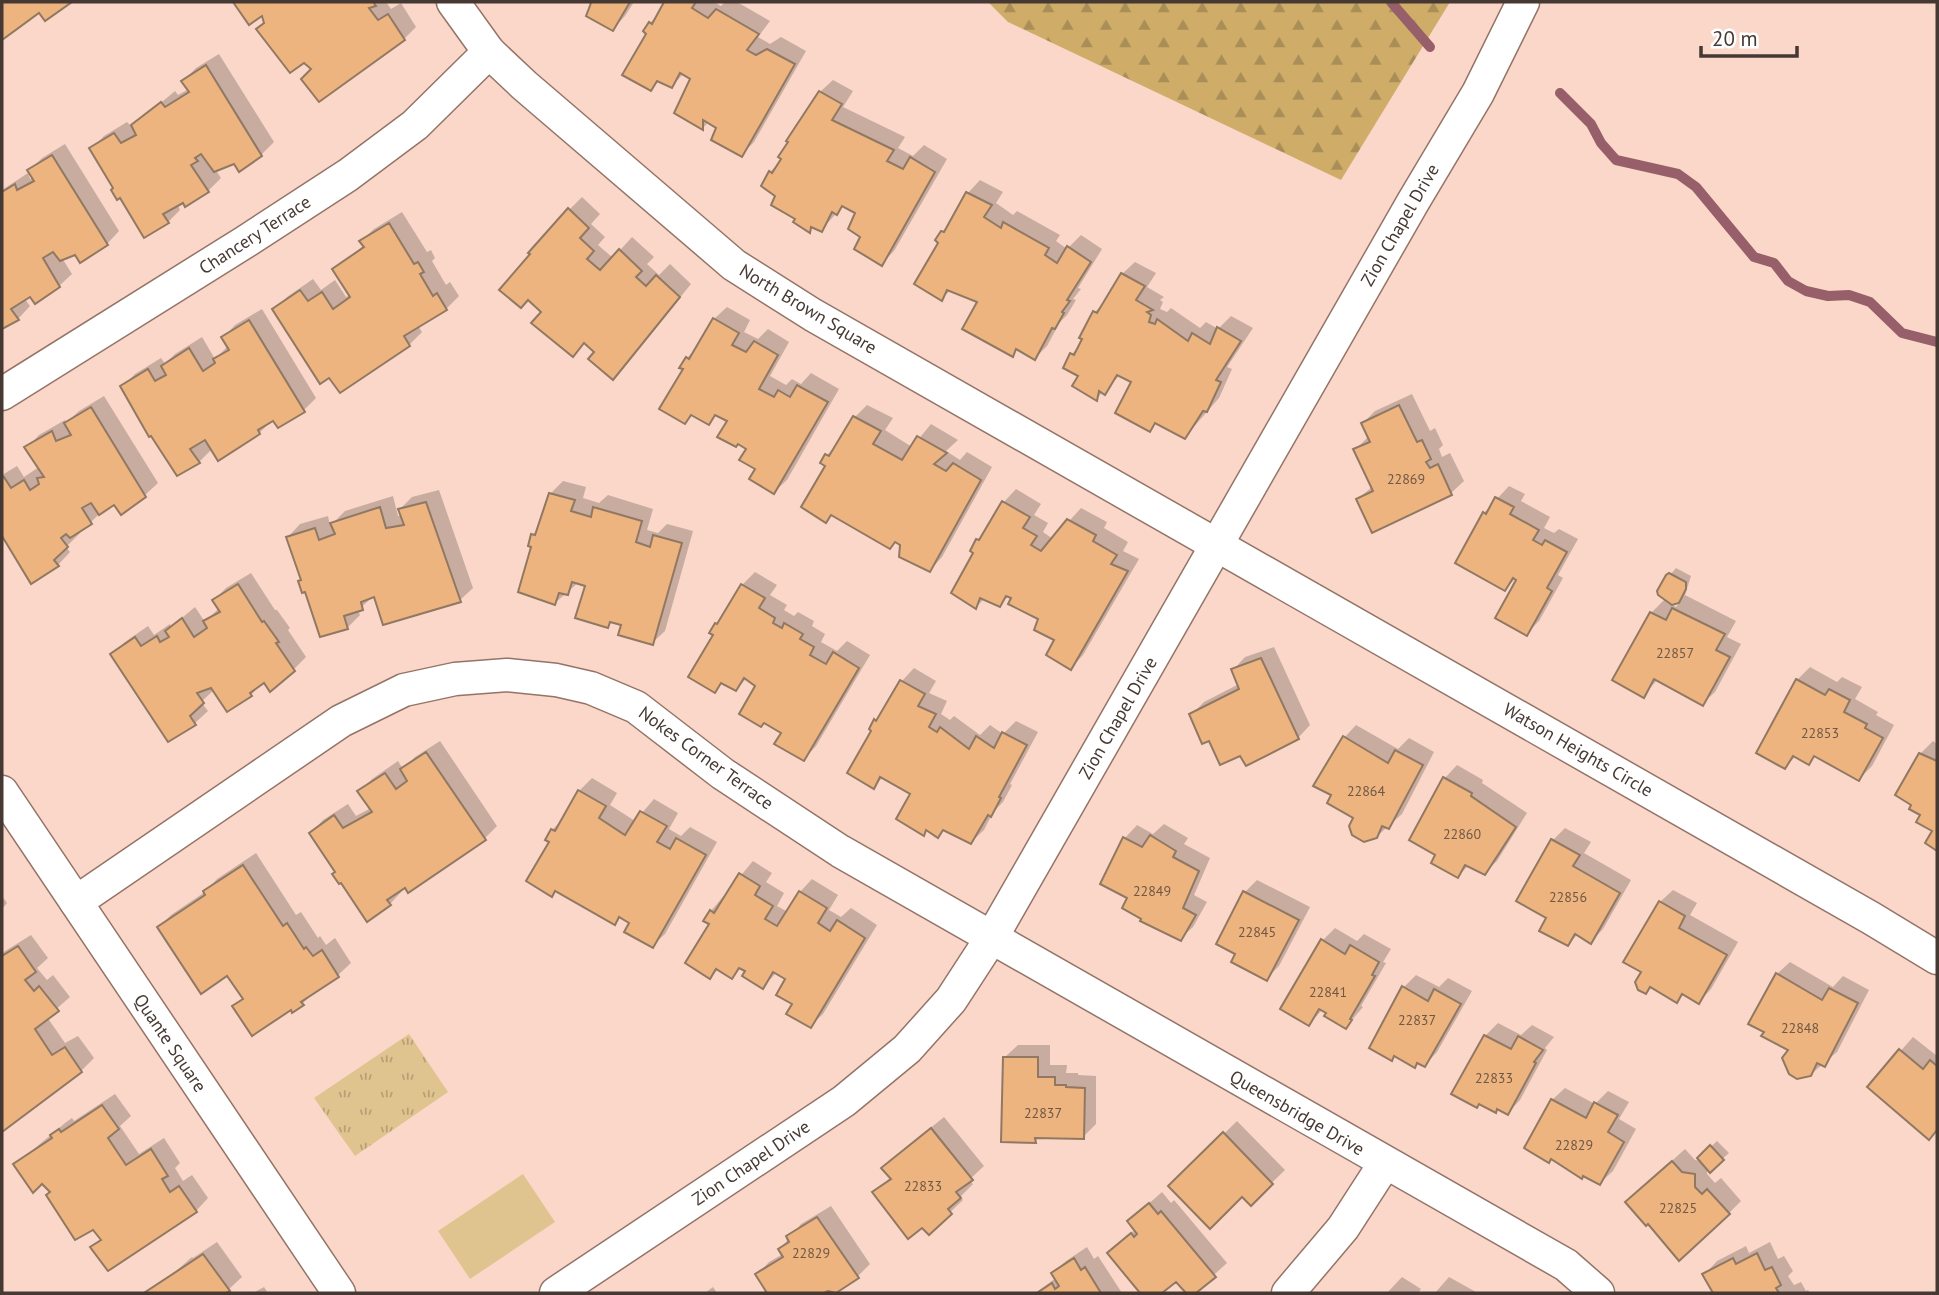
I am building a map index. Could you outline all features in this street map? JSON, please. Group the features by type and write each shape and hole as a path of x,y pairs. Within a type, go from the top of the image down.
{"street":[{"name":"North Brown Square","path":"453,2 489,52 524,85 734,265 813,315 1218,544"},
{"name":"Zion Chapel Drive","path":"556,1293 844,1101 907,1049 951,1000 992,937 1478,93 1523,2"},
{"name":"Chancery Terrace","path":"2,394 234,250 348,175 415,125 489,52"},
{"name":"Watson Heights Circle","path":"1218,544 1937,958"},
{"name":"Nokes Corner Terrace","path":"76,902 341,722 404,690 455,679 507,675 556,680 591,688 636,707 723,774 797,824 992,937"},
{"name":"Quante Square","path":"2,792 339,1293"},
{"name":"Queensbridge Drive","path":"992,937 1566,1265 1598,1293"},
{"path":"1289,1293 1343,1228 1385,1163"}],"green space":[{"path":"988,2 1450,2 1341,180 1008,22"},
{"path":"409,1034 448,1092 355,1156 314,1098"},
{"path":"523,1174 555,1222 470,1279 438,1231"}],"building":[{"path":"2,2 72,2 45,21 39,13 2,40"},
{"path":"233,2 373,2 376,6 369,8 378,20 388,14 405,40 319,102 301,79 311,69 304,63 290,73 256,29 264,23 262,16 249,25"},
{"path":"589,2 630,2 613,31 586,16 591,3"},
{"path":"664,2 696,2 692,8 708,18 716,9 759,34 747,50 756,55 767,49 795,64 742,157 711,140 716,128 703,120 703,130 674,113 690,79 680,73 672,88 657,81 651,91 622,75 646,34 643,31 649,22 652,24"},
{"path":"206,65 262,156 239,172 234,164 214,172 201,154 195,158 198,161 191,165 209,192 185,207 183,203 163,214 169,223 144,238 120,198 117,200 111,190 113,188 89,148 114,133 121,143 136,135 131,125 161,102 165,107 189,92 181,81"},
{"path":"819,91 842,104 832,120 894,150 887,161 903,169 910,157 935,172 882,266 854,249 860,237 848,229 855,213 842,206 837,215 832,212 822,232 811,227 810,233 793,222 795,219 771,205 775,196 761,186 769,171 772,173 781,159 778,157 788,142 786,141"},
{"path":"52,155 108,245 80,263 75,255 60,261 53,252 43,258 60,287 35,304 30,297 11,309 19,320 2,329 2,192 15,184 17,190 34,181 27,170"},
{"path":"966,192 992,205 984,217 1001,228 1003,222 1049,248 1045,255 1057,263 1067,246 1091,262 1035,360 1016,349 1013,357 962,329 977,302 947,290 942,301 914,284 938,243 935,240 941,231 944,232"},
{"path":"568,208 589,228 580,238 594,251 587,259 600,270 619,249 642,271 636,277 646,286 656,275 680,297 613,380 588,359 594,352 584,343 573,357 531,323 541,312 528,300 521,308 499,290"},
{"path":"389,223 414,264 418,262 424,272 420,274 433,296 437,293 447,310 404,336 410,346 340,393 329,378 320,384 272,309 300,290 308,301 322,292 333,309 350,297 332,269 364,247 359,241"},
{"path":"1121,273 1145,286 1136,300 1153,310 1147,312 1151,315 1149,322 1155,324 1157,319 1188,341 1192,333 1210,344 1217,327 1241,341 1216,380 1221,382 1207,412 1203,411 1185,439 1155,423 1150,432 1115,413 1131,382 1117,375 1105,395 1099,391 1097,401 1072,386 1078,376 1063,368 1070,353 1074,355 1082,339 1079,338 1093,311 1097,313"},
{"path":"713,318 739,333 732,345 746,352 754,341 778,355 759,389 774,397 778,390 790,397 797,385 828,402 774,494 749,479 755,469 739,460 746,449 717,437 727,421 715,415 709,425 691,415 685,424 659,409 683,369 679,368 686,357 689,359"},
{"path":"249,320 305,412 278,428 273,421 258,430 260,434 218,461 205,440 190,449 200,463 177,476 151,436 149,437 120,386 148,369 155,381 166,375 161,366 189,348 203,371 215,363 213,359 229,350 221,337"},
{"path":"1399,405 1417,442 1422,440 1431,459 1426,462 1430,468 1438,464 1452,495 1372,533 1356,499 1373,491 1353,449 1370,442 1361,423"},
{"path":"91,407 146,497 121,515 114,505 99,515 91,503 82,508 92,524 70,538 66,534 61,538 68,547 54,560 59,566 31,584 2,536 2,478 4,477 11,488 24,480 30,490 39,484 37,478 44,477 24,447 52,431 56,441 71,435 64,423"},
{"path":"853,416 881,431 873,444 902,460 917,436 947,453 934,464 946,471 953,463 981,480 930,572 899,557 900,545 895,542 890,549 831,515 826,523 801,507 825,466 820,463 825,454 829,456"},
{"path":"549,493 575,500 571,511 591,517 593,507 642,521 636,542 650,547 653,535 682,543 653,645 618,635 621,625 610,622 608,628 575,618 585,586 572,582 568,595 559,593 555,605 518,592 531,547 528,546 531,534 535,535"},
{"path":"1495,497 1514,507 1510,514 1539,530 1533,540 1542,545 1545,540 1567,552 1547,588 1552,591 1527,636 1495,618 1516,580 1513,578 1505,591 1455,563 1483,512 1486,514"},
{"path":"1002,501 1030,517 1023,528 1037,536 1031,545 1041,551 1067,519 1096,535 1093,541 1117,555 1111,564 1128,571 1071,670 1046,655 1054,640 1034,630 1038,619 1008,604 1011,598 1006,596 1000,607 980,598 976,609 951,593 973,553 970,551 976,539 979,540"},
{"path":"426,502 461,602 383,625 374,597 361,602 363,610 344,616 348,629 320,637 305,592 302,593 298,581 301,580 286,537 315,528 319,540 335,534 330,523 380,507 386,528 404,525 398,509"},
{"path":"1669,573 1686,582 1686,589 1679,603 1672,605 1658,595 1657,591"},
{"path":"238,584 262,622 264,621 279,642 276,643 295,671 270,692 264,683 250,693 252,696 227,712 211,688 197,693 204,703 190,716 196,725 168,742 110,654 135,637 141,646 157,636 160,642 169,637 165,631 182,618 194,637 207,628 203,621 220,612 212,600"},
{"path":"741,584 765,598 759,608 775,618 773,623 782,628 784,623 803,634 800,639 814,647 810,655 826,664 833,652 859,668 804,761 774,744 781,733 764,723 761,727 739,714 755,686 744,678 736,691 721,683 715,693 688,677 713,635 709,633"},
{"path":"1672,608 1725,634 1716,650 1730,657 1703,706 1654,679 1644,698 1612,680 1650,612 1666,620"},
{"path":"1261,658 1299,739 1246,766 1240,756 1220,765 1209,741 1202,744 1189,714 1239,689 1231,669"},
{"path":"1796,679 1825,695 1829,689 1850,700 1844,712 1867,724 1865,728 1883,738 1859,781 1814,756 1809,765 1793,756 1785,769 1756,753"},
{"path":"900,680 925,694 918,706 936,714 929,727 937,732 940,727 969,749 976,736 994,748 1002,732 1027,745 991,817 988,815 971,844 943,830 938,838 926,830 924,836 896,819 910,794 880,777 874,789 847,773 871,731 869,729 874,719 876,721"},
{"path":"1343,736 1388,763 1395,750 1423,765 1389,829 1382,826 1377,838 1364,842 1352,835 1349,826 1353,818 1327,803 1331,795 1313,786"},
{"path":"426,752 486,840 408,893 405,888 387,900 391,905 367,922 332,874 335,872 309,833 334,815 343,828 372,812 357,791 385,773 396,789 407,781 400,769"},
{"path":"1919,753 1937,761 1937,851 1925,843 1932,831 1916,822 1920,815 1909,809 1911,805 1895,795"},
{"path":"1443,777 1472,793 1471,796 1516,827 1485,875 1465,865 1458,878 1431,863 1435,855 1409,840"},
{"path":"578,790 606,806 599,818 625,835 640,811 667,826 657,842 670,849 676,838 706,855 653,948 624,932 629,923 619,917 615,925 555,891 552,897 526,881 549,842 545,840 551,829 555,831"},
{"path":"1150,835 1176,851 1173,857 1199,871 1183,908 1196,915 1181,941 1140,921 1141,919 1122,908 1127,898 1100,884 1123,837 1142,847"},
{"path":"1551,839 1580,855 1573,866 1620,893 1591,944 1575,934 1568,946 1539,931 1546,918 1516,901"},
{"path":"243,865 283,926 287,923 304,949 306,947 313,956 322,950 339,977 301,1002 304,1005 292,1013 291,1010 252,1036 232,1006 243,999 227,976 201,994 157,927 205,895 203,891"},
{"path":"739,873 760,886 755,895 773,906 765,919 777,926 799,891 827,908 818,923 830,931 837,920 865,938 811,1028 786,1014 792,1004 776,995 785,979 773,972 763,989 742,976 745,971 739,968 732,979 716,969 710,979 685,963 709,924 703,921 710,910 714,913"},
{"path":"1243,891 1299,920 1267,981 1231,962 1235,954 1216,944"},
{"path":"1659,901 1685,916 1679,928 1727,955 1699,1004 1682,994 1677,1003 1650,987 1646,994 1638,990 1635,982 1641,972 1623,962"},
{"path":"1321,939 1345,954 1350,945 1379,962 1372,975 1375,976 1346,1029 1324,1016 1326,1013 1319,1009 1309,1026 1280,1009"},
{"path":"18,946 36,972 25,980 34,991 39,986 59,1011 35,1029 52,1055 65,1047 82,1072 2,1132 2,956"},
{"path":"1776,973 1822,1000 1829,988 1858,1003 1825,1067 1817,1063 1811,1076 1797,1079 1789,1074 1782,1058 1788,1050 1761,1036 1764,1032 1748,1024"},
{"path":"1402,986 1428,1001 1434,989 1461,1004 1425,1067 1417,1063 1415,1068 1394,1056 1392,1061 1369,1048"},
{"path":"1484,1035 1511,1049 1518,1036 1543,1050 1534,1062 1536,1063 1508,1115 1497,1109 1496,1113 1479,1104 1477,1108 1451,1094"},
{"path":"1899,1049 1923,1069 1930,1060 1937,1066 1937,1130 1929,1140 1867,1087"},
{"path":"1003,1057 1038,1057 1038,1077 1055,1077 1055,1085 1085,1088 1084,1139 1035,1138 1036,1143 1001,1142"},
{"path":"1551,1099 1586,1118 1594,1102 1618,1115 1608,1132 1624,1142 1600,1185 1583,1176 1582,1179 1551,1159 1549,1163 1524,1148"},
{"path":"102,1105 119,1129 108,1138 126,1165 151,1149 168,1176 162,1179 170,1192 179,1186 197,1212 108,1271 90,1247 101,1240 93,1230 75,1240 46,1195 50,1192 42,1184 33,1193 13,1164 52,1138 50,1135 59,1129 61,1132"},
{"path":"931,1128 973,1180 956,1192 961,1198 948,1209 952,1214 929,1235 922,1228 908,1239 872,1192 891,1179 881,1168"},
{"path":"1223,1132 1273,1184 1251,1206 1242,1197 1210,1229 1168,1186"},
{"path":"1710,1145 1724,1160 1710,1173 1697,1158"},
{"path":"1672,1161 1682,1172 1695,1174 1695,1187 1702,1194 1707,1189 1730,1214 1679,1261 1648,1224 1646,1226 1625,1202"},
{"path":"1149,1203 1158,1214 1161,1211 1216,1277 1196,1293 1186,1293 1176,1282 1162,1293 1140,1293 1107,1253 1131,1233 1134,1237 1137,1234 1127,1221"},
{"path":"817,1217 859,1278 836,1293 767,1293 755,1274 783,1257 778,1249 789,1242 786,1236"},
{"path":"1757,1253 1765,1270 1772,1267 1781,1285 1776,1288 1779,1293 1713,1293 1702,1274 1733,1258 1736,1264"},
{"path":"203,1254 230,1291 144,1293"},
{"path":"1074,1258 1081,1270 1085,1267 1101,1293 1037,1293 1052,1283 1055,1289 1059,1286 1051,1273"}],"waterway":[{"path":"1391,2 1430,47"},
{"path":"1560,93 1591,124 1601,143 1616,160 1678,174 1696,187 1754,257 1774,263 1788,281 1806,291 1828,296 1849,295 1870,302 1902,333 1937,342"}]}
